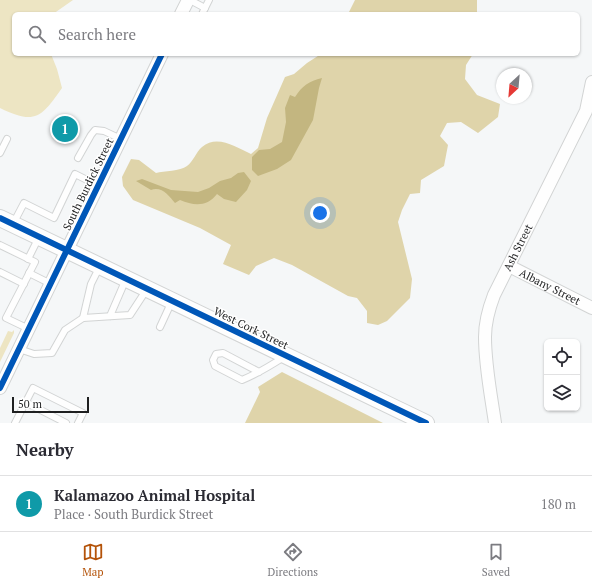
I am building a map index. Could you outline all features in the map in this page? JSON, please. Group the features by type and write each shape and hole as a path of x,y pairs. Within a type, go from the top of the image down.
{"street":[{"path":"182,12 189,0"},
{"name":"South Burdick Street","path":"0,388 161,56"},
{"name":"Ash Street","path":"495,423 485,336 490,306 508,266 589,112 592,82"},
{"name":"West Cork Street","path":"6,221 426,423"},
{"name":"Albany Street","path":"508,266 592,308"}],"lane":[{"path":"189,0 204,11 209,0"},
{"path":"78,158 95,130 104,131 121,139"},
{"path":"0,154 7,139"},
{"path":"6,221 24,203 54,218 75,174 98,186"},
{"path":"28,259 39,236"},
{"path":"0,245 35,262 3,319 29,329"},
{"path":"83,318 91,284 100,266"},
{"path":"0,272 24,284"},
{"path":"29,273 51,284"},
{"path":"110,316 126,279"},
{"path":"19,349 34,354 52,353 65,330 83,318 130,315 147,289"},
{"path":"160,327 172,301"},
{"path":"259,372 223,353 216,354 213,360 215,366 242,380 259,372 285,356"},
{"path":"15,423 33,388 83,413 78,423"},
{"path":"25,402 66,423"}],"shaded area":[{"path":"0,0 73,0 56,12 12,12 12,56 52,56 62,88 48,106 36,116 22,116 0,108"},
{"path":"355,0 477,0 477,12 349,12"},
{"path":"318,56 472,56 466,65 465,79 477,95 496,102 496,104 500,104 498,117 478,133 461,122 447,123 440,136 448,145 444,166 421,180 420,193 410,194 398,222 412,279 410,298 387,321 378,325 367,323 367,311 357,298 348,296 292,265 274,258 256,266 249,275 223,264 231,245 200,228 133,200 123,186 122,177 131,159 139,160 156,173 184,168 193,160 202,147 208,143 226,143 251,154 258,148 267,118 285,77 294,74"},
{"path":"322,78 313,120 291,160 277,169 258,176 252,170 252,157 259,150 270,149 282,142 286,122 285,108 290,95 295,97 306,84"},
{"path":"244,172 251,181 247,190 236,202 224,199 217,194 205,203 195,204 180,200 175,203 168,195 159,189 151,190 136,181 142,179 171,190 198,192 209,188 220,181 231,178 238,173"},
{"path":"14,330 14,333 0,362 0,348 8,331 12,332"},
{"path":"282,372 383,423 245,423 260,392 258,387"}],"cycle path":[{"path":"0,388 161,56"},
{"path":"0,218 426,423"}],"place":[{"name":"Kalamazoo Animal Hospital","path":"65,129"}]}
